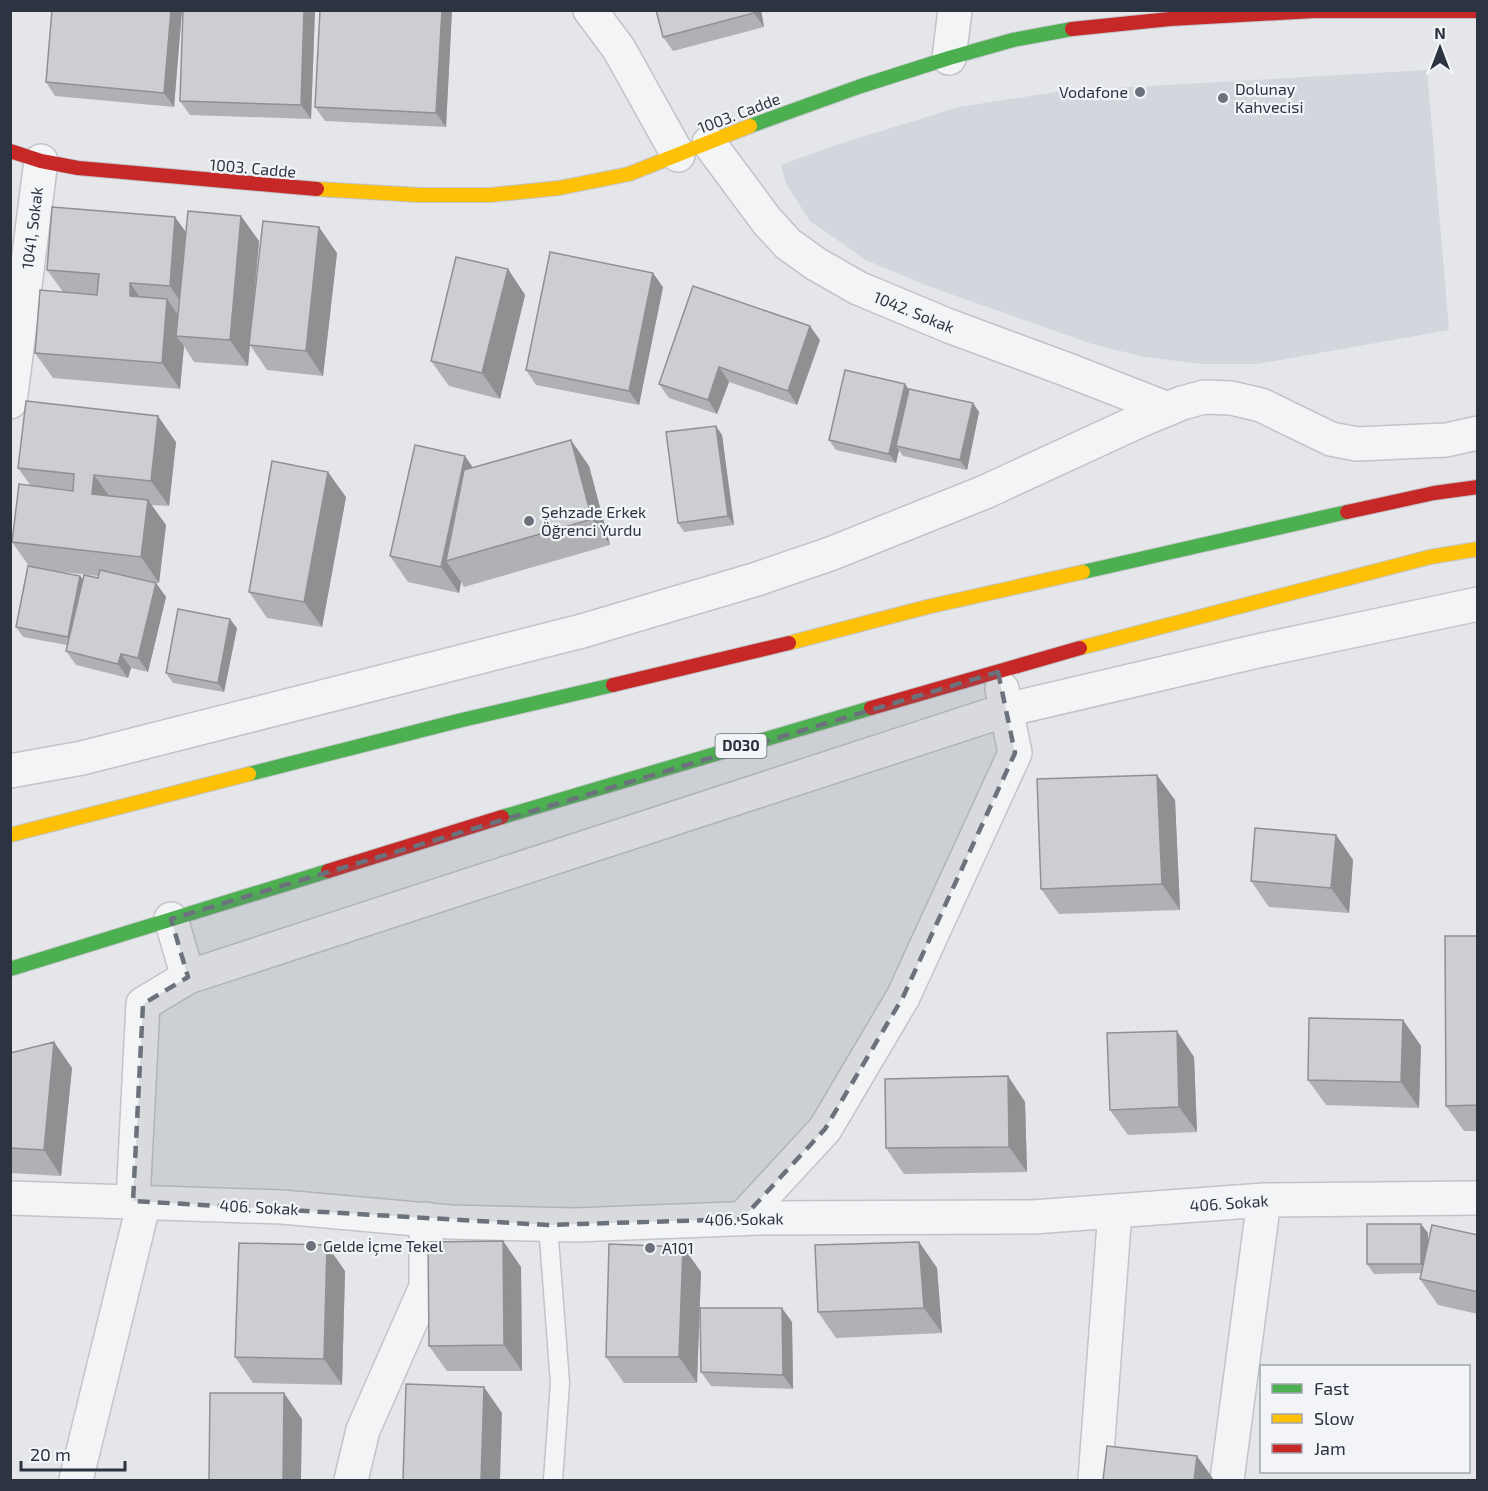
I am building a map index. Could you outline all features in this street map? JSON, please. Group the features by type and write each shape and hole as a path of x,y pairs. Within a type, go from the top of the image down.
{"main road":[{"name":"1003. Cadde","path":"26,156 89,169 277,187 419,195 490,195 559,188 629,174 850,90 1013,40 1080,28 1170,19 1314,11 1478,11"},
{"path":"10,836 450,723 751,653 927,607 1434,493 1478,487"},
{"name":"D030","path":"10,969 717,753 1078,649 1408,563 1478,549"}],"street":[{"path":"590,10 619,48 678,155"},
{"path":"949,58 955,10"},
{"name":"1042. Sokak","path":"709,143 766,220 788,244 816,264 858,288 949,326 1168,409"},
{"name":"1041, Sokak","path":"10,402 26,156"},
{"path":"10,771 82,759 582,631 757,579 830,554 985,492 1168,409 1204,397 1231,398 1261,405 1331,439 1357,444 1446,440 1478,433"},
{"path":"76,1480 139,1202 143,1004 188,977 1006,710 1262,650 1478,604"},
{"path":"742,1219 825,1129 903,997 1016,753 998,672"},
{"path":"171,919 188,977"},
{"name":"406. Sokak","path":"10,1198 282,1207 426,1219 548,1224 742,1219 1033,1217 1264,1200 1478,1198"},
{"path":"1227,1480 1264,1200"},
{"path":"1095,1480 1115,1211"},
{"path":"351,1480 363,1430 426,1287 426,1219"}],"lane":[{"path":"548,1224 560,1383 553,1480"}],"highlighted area":[{"path":"998,672 1015,753 903,997 825,1129 742,1219 548,1225 133,1201 143,1004 188,977 171,919"}],"shaded area":[{"path":"1427,70 1449,330 1258,364 1201,364 1145,357 1092,344 925,285 866,260 810,221 786,184 781,165 836,145 959,107 1062,91"}],"building":[{"path":"52,10 171,10 164,93 46,82"},
{"path":"183,10 304,10 301,105 180,101"},
{"path":"320,10 442,10 436,113 315,107"},
{"path":"656,10 754,10 754,13 663,37"},
{"path":"52,207 175,217 170,286 130,283 130,296 167,299 162,363 35,353 40,290 97,295 99,274 47,270"},
{"path":"188,211 241,216 230,340 176,336"},
{"path":"263,221 319,227 306,351 249,345"},
{"path":"550,252 653,273 629,391 526,370"},
{"path":"456,257 508,269 482,373 431,361"},
{"path":"693,286 810,326 788,391 719,367 708,400 659,384"},
{"path":"845,370 905,384 889,454 829,440"},
{"path":"909,389 973,403 960,460 896,446"},
{"path":"26,401 158,416 151,481 94,475 92,494 148,500 141,557 12,542 19,484 73,491 74,474 18,468"},
{"path":"716,426 728,516 678,523 666,432"},
{"path":"571,440 592,519 446,561 464,470"},
{"path":"415,445 465,456 441,567 390,556"},
{"path":"272,461 328,472 304,602 249,592"},
{"path":"28,566 80,576 68,637 16,627"},
{"path":"100,570 156,583 138,658 121,654 118,664 66,651 84,575 98,578"},
{"path":"178,609 230,619 218,683 166,673"},
{"path":"1157,775 1162,884 1041,889 1037,779"},
{"path":"1255,828 1336,835 1331,888 1251,881"},
{"path":"1445,936 1478,936 1478,1105 1446,1106"},
{"path":"1309,1018 1403,1020 1401,1082 1308,1080"},
{"path":"1177,1031 1179,1107 1110,1110 1107,1033"},
{"path":"54,1042 44,1150 10,1148 10,1053"},
{"path":"1008,1076 1009,1147 886,1148 885,1079"},
{"path":"1367,1224 1421,1224 1421,1264 1367,1264"},
{"path":"1432,1225 1478,1235 1478,1292 1420,1279"},
{"path":"503,1241 504,1345 429,1346 428,1242"},
{"path":"919,1242 924,1308 818,1312 815,1245"},
{"path":"239,1243 327,1245 324,1359 235,1357"},
{"path":"609,1244 683,1247 679,1357 606,1357"},
{"path":"700,1308 782,1308 783,1375 701,1372"},
{"path":"406,1384 484,1387 481,1480 403,1480"},
{"path":"210,1393 284,1393 283,1480 209,1480"},
{"path":"1107,1446 1197,1456 1194,1480 1103,1480"}],"traffic: fast":[{"path":"750,126 861,86 949,58 1013,40 1072,29"},
{"path":"1083,572 1347,512"},
{"path":"249,774 462,720 613,685"},
{"path":"502,817 871,708"},
{"path":"10,969 328,871"}],"traffic: slow":[{"path":"317,189 419,195 490,195 559,188 629,174 750,126"},
{"path":"1080,648 1430,557 1478,549"},
{"path":"789,643 927,607 1083,572"},
{"path":"10,835 249,774"}],"traffic: jam":[{"path":"1072,29 1170,19 1314,11 1478,11"},
{"path":"10,151 41,161 78,168 317,189"},
{"path":"1347,512 1434,493 1478,487"},
{"path":"613,685 789,643"},
{"path":"871,708 1080,648"},
{"path":"328,871 502,817"}],"place":[{"name":"Vodafone","path":"1140,92"},
{"name":"Dolunay Kahvecisi","path":"1223,98"},
{"name":"Şehzade Erkek Öğrenci Yurdu","path":"529,521"},
{"name":"Gelde İçme Tekel","path":"311,1246"},
{"name":"A101","path":"650,1248"}]}
